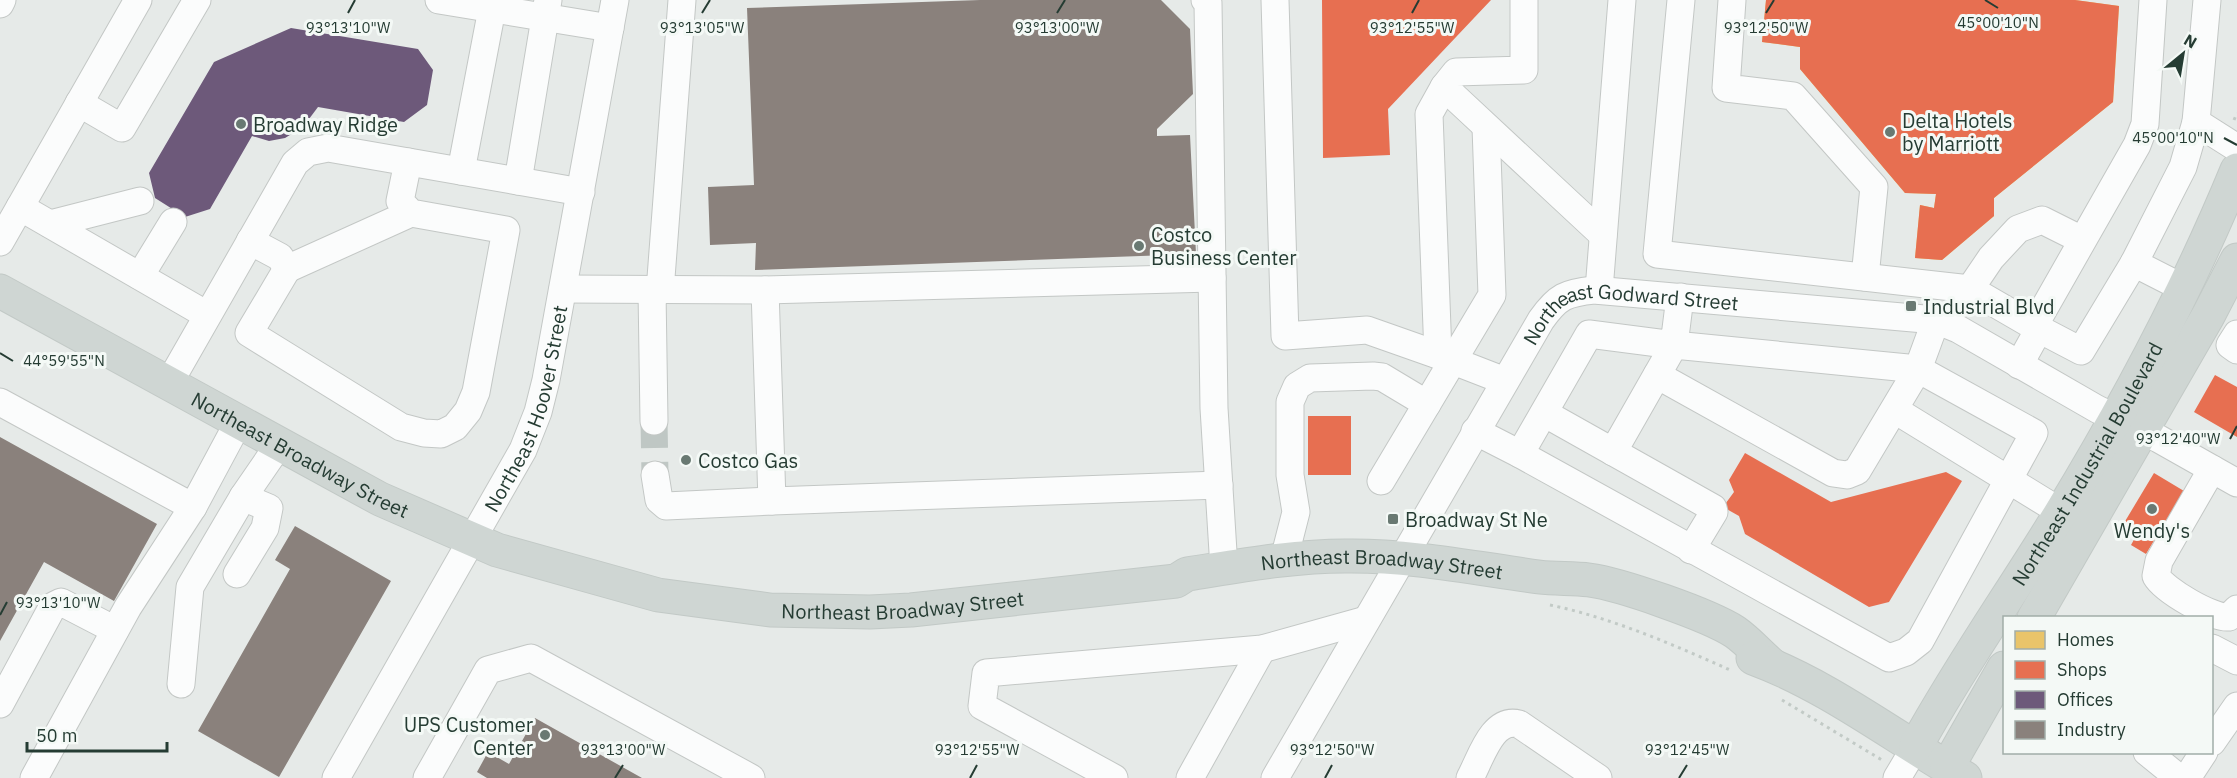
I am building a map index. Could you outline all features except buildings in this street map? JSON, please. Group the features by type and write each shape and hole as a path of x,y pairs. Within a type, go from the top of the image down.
{"main road":[{"name":"Northeast Industrial Boulevard","path":"2035,616 2127,425 2237,170"},
{"name":"Northeast Industrial Boulevard","path":"1916,746 2061,512 2127,425 2237,260"},
{"name":"Northeast Broadway Street","path":"0,291 278,446 370,494 472,540 549,565 616,581 658,595 711,604 770,610 870,612 911,610 1127,588 1176,581 1187,574 1284,559 1345,556 1404,558 1479,566 1545,591 1577,594 1644,615 1773,680 1916,746 1951,775"},
{"path":"1951,775 2003,670"}],"street":[{"path":"0,4 2,0"},
{"path":"0,242 138,0"},
{"path":"79,103 122,128 197,0"},
{"path":"439,0 492,9 547,9 610,28"},
{"name":"Northeast Hoover Street","path":"336,778 472,540 532,429 546,380 615,0"},
{"path":"654,421 656,291 682,0"},
{"path":"1205,0 1208,3 1214,408 1224,568"},
{"path":"1275,0 1285,336 1367,330 1505,381"},
{"path":"1445,358 1429,114 1444,87 1456,72 1524,70 1524,0"},
{"path":"1599,290 1622,0"},
{"path":"1681,0 1657,254 1970,289 2036,328 2081,351 2134,263 2183,167 2196,122 2207,0"},
{"path":"1732,0 1726,88 1793,96 1874,187 1865,277"},
{"path":"2019,365 2082,240 2137,145 2145,124 2153,0"},
{"path":"461,171 492,9"},
{"path":"518,181 547,9"},
{"path":"1444,87 1603,235"},
{"path":"2196,122 2237,148"},
{"path":"1381,482 1427,404 1445,358 1492,295 1486,127"},
{"path":"168,385 296,163 308,152 328,148 580,192"},
{"path":"408,162 400,201 411,213"},
{"path":"50,224 140,201"},
{"path":"20,207 207,315"},
{"path":"411,213 506,230 476,392 464,419 441,434 424,433 401,427 249,333 287,269 411,213"},
{"path":"1970,289 1991,258 2018,229 2042,220 2082,240"},
{"path":"140,276 172,222"},
{"path":"250,241 280,257 287,269"},
{"path":"2134,263 2185,289"},
{"path":"1763,304 1764,266"},
{"path":"563,289 765,290 1212,278"},
{"path":"765,290 772,501"},
{"name":"Northeast Godward Street","path":"1275,778 1404,558 1475,431 1551,306 1561,297 1575,292 1599,290 1935,320 1958,329 2127,425 2205,480 2237,483"},
{"path":"1613,452 1674,345 1680,297"},
{"path":"1657,375 1833,472 1847,475 1857,471 1895,410 1918,369 1935,320"},
{"path":"1475,431 1889,658 1906,652 1920,641 2034,433 1918,369 1674,345 1589,334 1520,454"},
{"path":"2237,334 2230,345 2237,350"},
{"path":"1284,559 1296,512 1290,475 1290,402 1297,386 1310,378 1382,377 1427,404"},
{"path":"0,403 194,507"},
{"path":"1895,410 2061,512"},
{"path":"1544,413 1713,508 1714,512 1691,550"},
{"path":"34,778 115,630 194,507 238,423"},
{"path":"181,684 190,587 243,497 278,446"},
{"path":"656,475 658,500 666,506 1219,485"},
{"path":"2205,480 2159,561 2156,576 2166,587 2215,615 2229,617 2237,609"},
{"path":"237,574 265,528 269,508 243,497"},
{"path":"0,704 53,606 62,602 115,630"},
{"path":"1114,778 982,706 986,673 1262,649 1366,620"},
{"path":"1190,778 1262,649"},
{"path":"2213,649 2237,661"},
{"path":"427,778 488,670 531,658 751,778"},
{"path":"2213,739 2237,706"},
{"path":"1470,778 1497,728 1510,722 1520,724 1598,778"},
{"name":"Northeast Industrial Boulevard","path":"1890,769 1916,746"},
{"path":"2148,754 2179,778"},
{"path":"2187,778 2203,754"}],"path":[{"path":"1545,591 1572,609 1653,637 1737,673"},
{"path":"1773,680 1814,722 1890,769"}],"tunnel":[{"path":"654,421 655,475"}],"place":[{"name":"Broadway Ridge","path":"241,124"},
{"name":"Delta Hotels by Marriott","path":"1890,132"},
{"name":"Costco Business Center","path":"1139,246"},
{"name":"Industrial Blvd","path":"1911,306"},
{"name":"Costco Gas","path":"686,460"},
{"name":"Wendy's","path":"2152,509"},
{"name":"Broadway St Ne","path":"1393,519"},
{"name":"UPS Customer Center","path":"545,735"}]}
